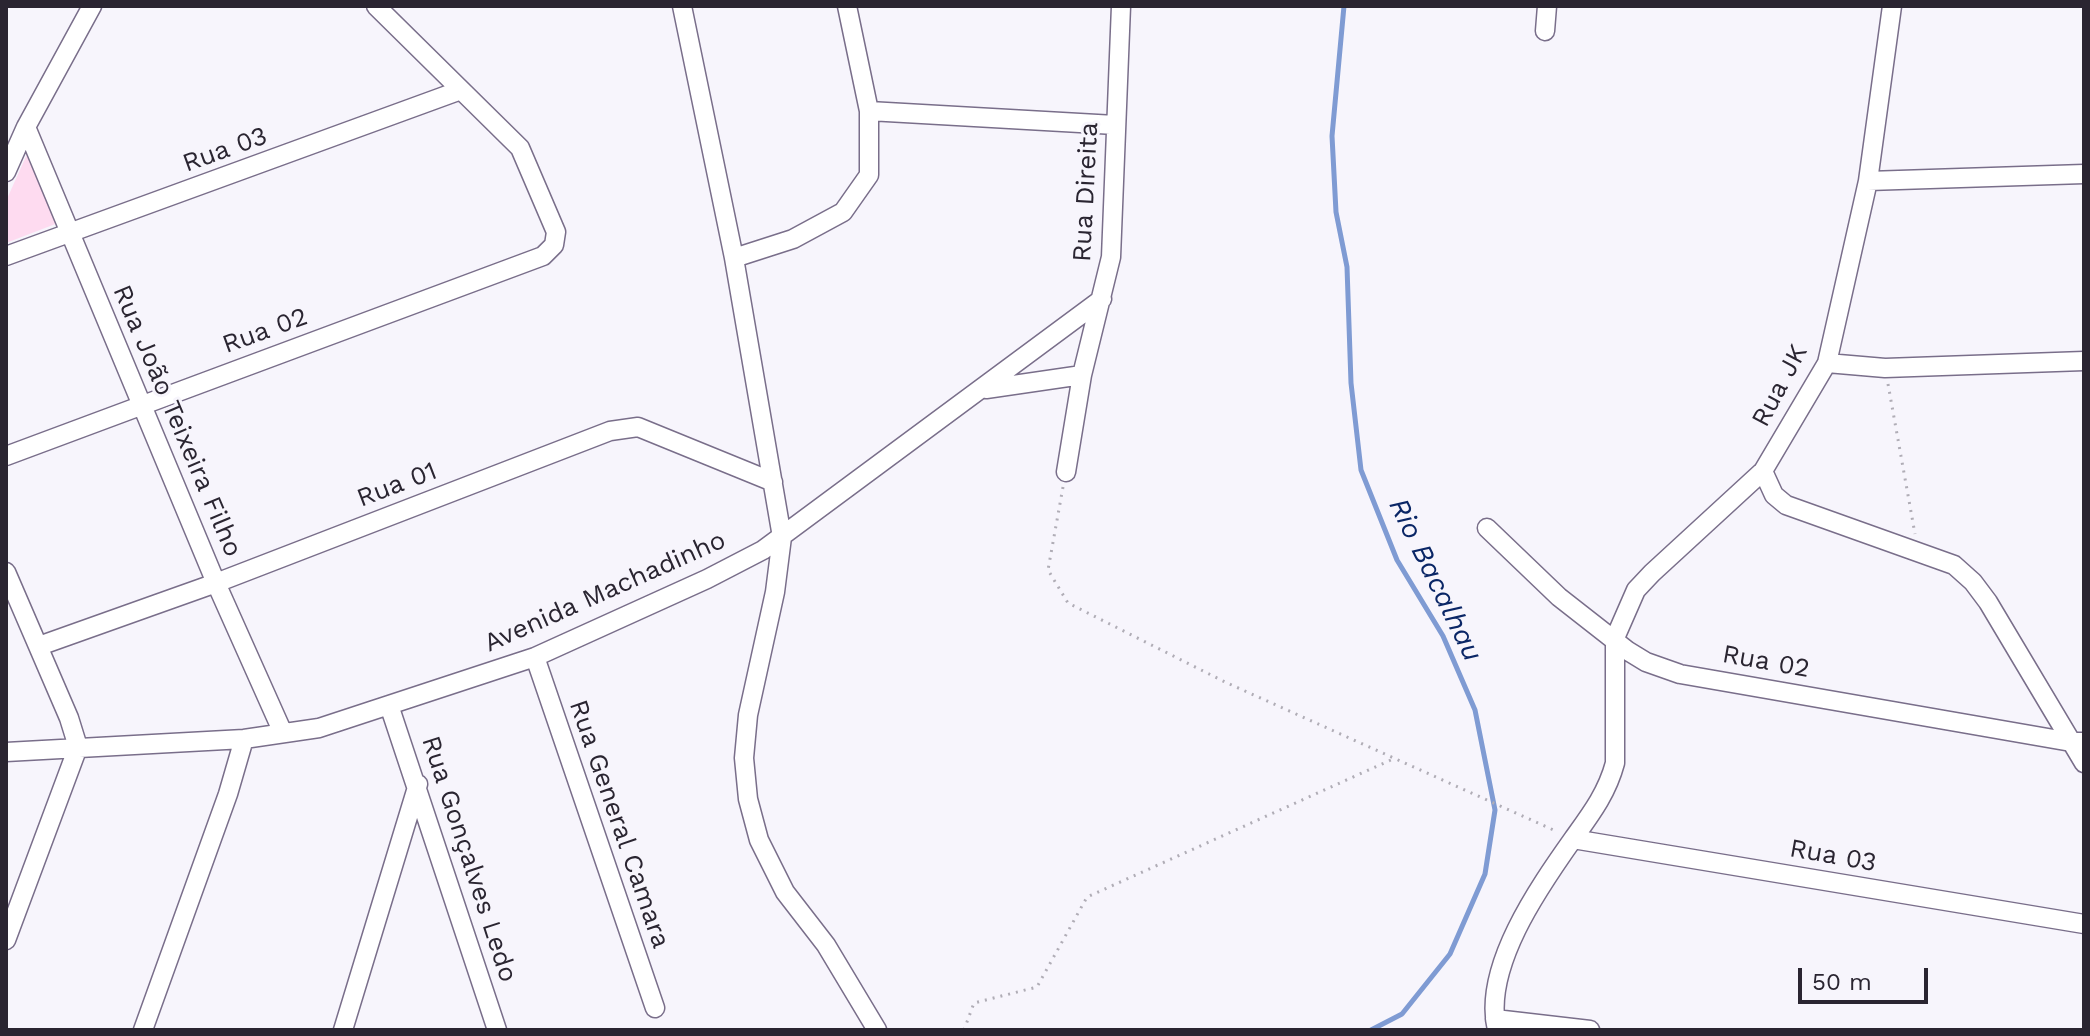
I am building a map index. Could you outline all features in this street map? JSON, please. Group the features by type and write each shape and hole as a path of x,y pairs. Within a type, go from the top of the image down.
{"street":[{"path":"6,172 26,127 92,6"},
{"path":"376,6 461,90"},
{"path":"682,6 734,258 782,537 775,592 748,715 744,758 748,799 759,840 785,892 826,945 877,1030"},
{"path":"734,258 793,239 843,212 869,175 869,111 847,6"},
{"name":"Rua Direita","path":"1066,472 1082,375 1111,257 1121,6"},
{"path":"1545,31 1547,6"},
{"name":"Rua JK","path":"1615,638 1636,590 1763,471 1827,363 1868,181 1892,6"},
{"name":"Rua 03","path":"6,256 461,90"},
{"name":"Rua 02","path":"6,456 543,256 554,245 556,232 520,148 461,90"},
{"path":"869,111 1115,125"},
{"name":"Rua João Teixeira Filho","path":"26,127 216,583 283,733"},
{"path":"1868,181 2084,174"},
{"name":"Avenida Machadinho","path":"6,752 244,739 319,728 535,657 707,579 763,550 1102,299"},
{"path":"1827,363 1885,368 2084,361"},
{"path":"983,390 1082,375"},
{"name":"Rua 01","path":"39,646 216,583 610,431 638,427 773,482"},
{"path":"1763,471 1774,495 1786,505 1954,565 1973,582 2078,742 2084,763"},
{"name":"Rua 02","path":"1487,528 1559,597 1646,662 1680,674 2078,742"},
{"path":"6,572 69,718 78,747 6,940"},
{"path":"1590,1030 1496,1025 1496,988 1510,942 1548,876 1609,784 1615,763 1615,638"},
{"name":"Rua General Camara","path":"535,657 655,1008"},
{"name":"Rua Gonçalves Ledo","path":"389,705 418,784 497,1030"},
{"path":"143,1030 228,794 244,739"},
{"path":"343,1030 418,784"},
{"name":"Rua 03","path":"1573,839 2084,924"}],"path":[{"path":"1885,368 1918,554"},
{"path":"1066,472 1048,570 1068,603 1225,682 1573,839"},
{"path":"964,1030 974,1003 1037,987 1087,897 1393,759"}],"shaded area":[{"path":"28,152 58,223 6,243 6,201"}],"waterway":[{"name":"Rio Bacalhau","path":"1344,6 1332,136 1336,212 1347,267 1351,383 1361,470 1397,560 1443,636 1475,710 1495,810 1485,874 1450,954 1402,1014 1371,1030"}]}
